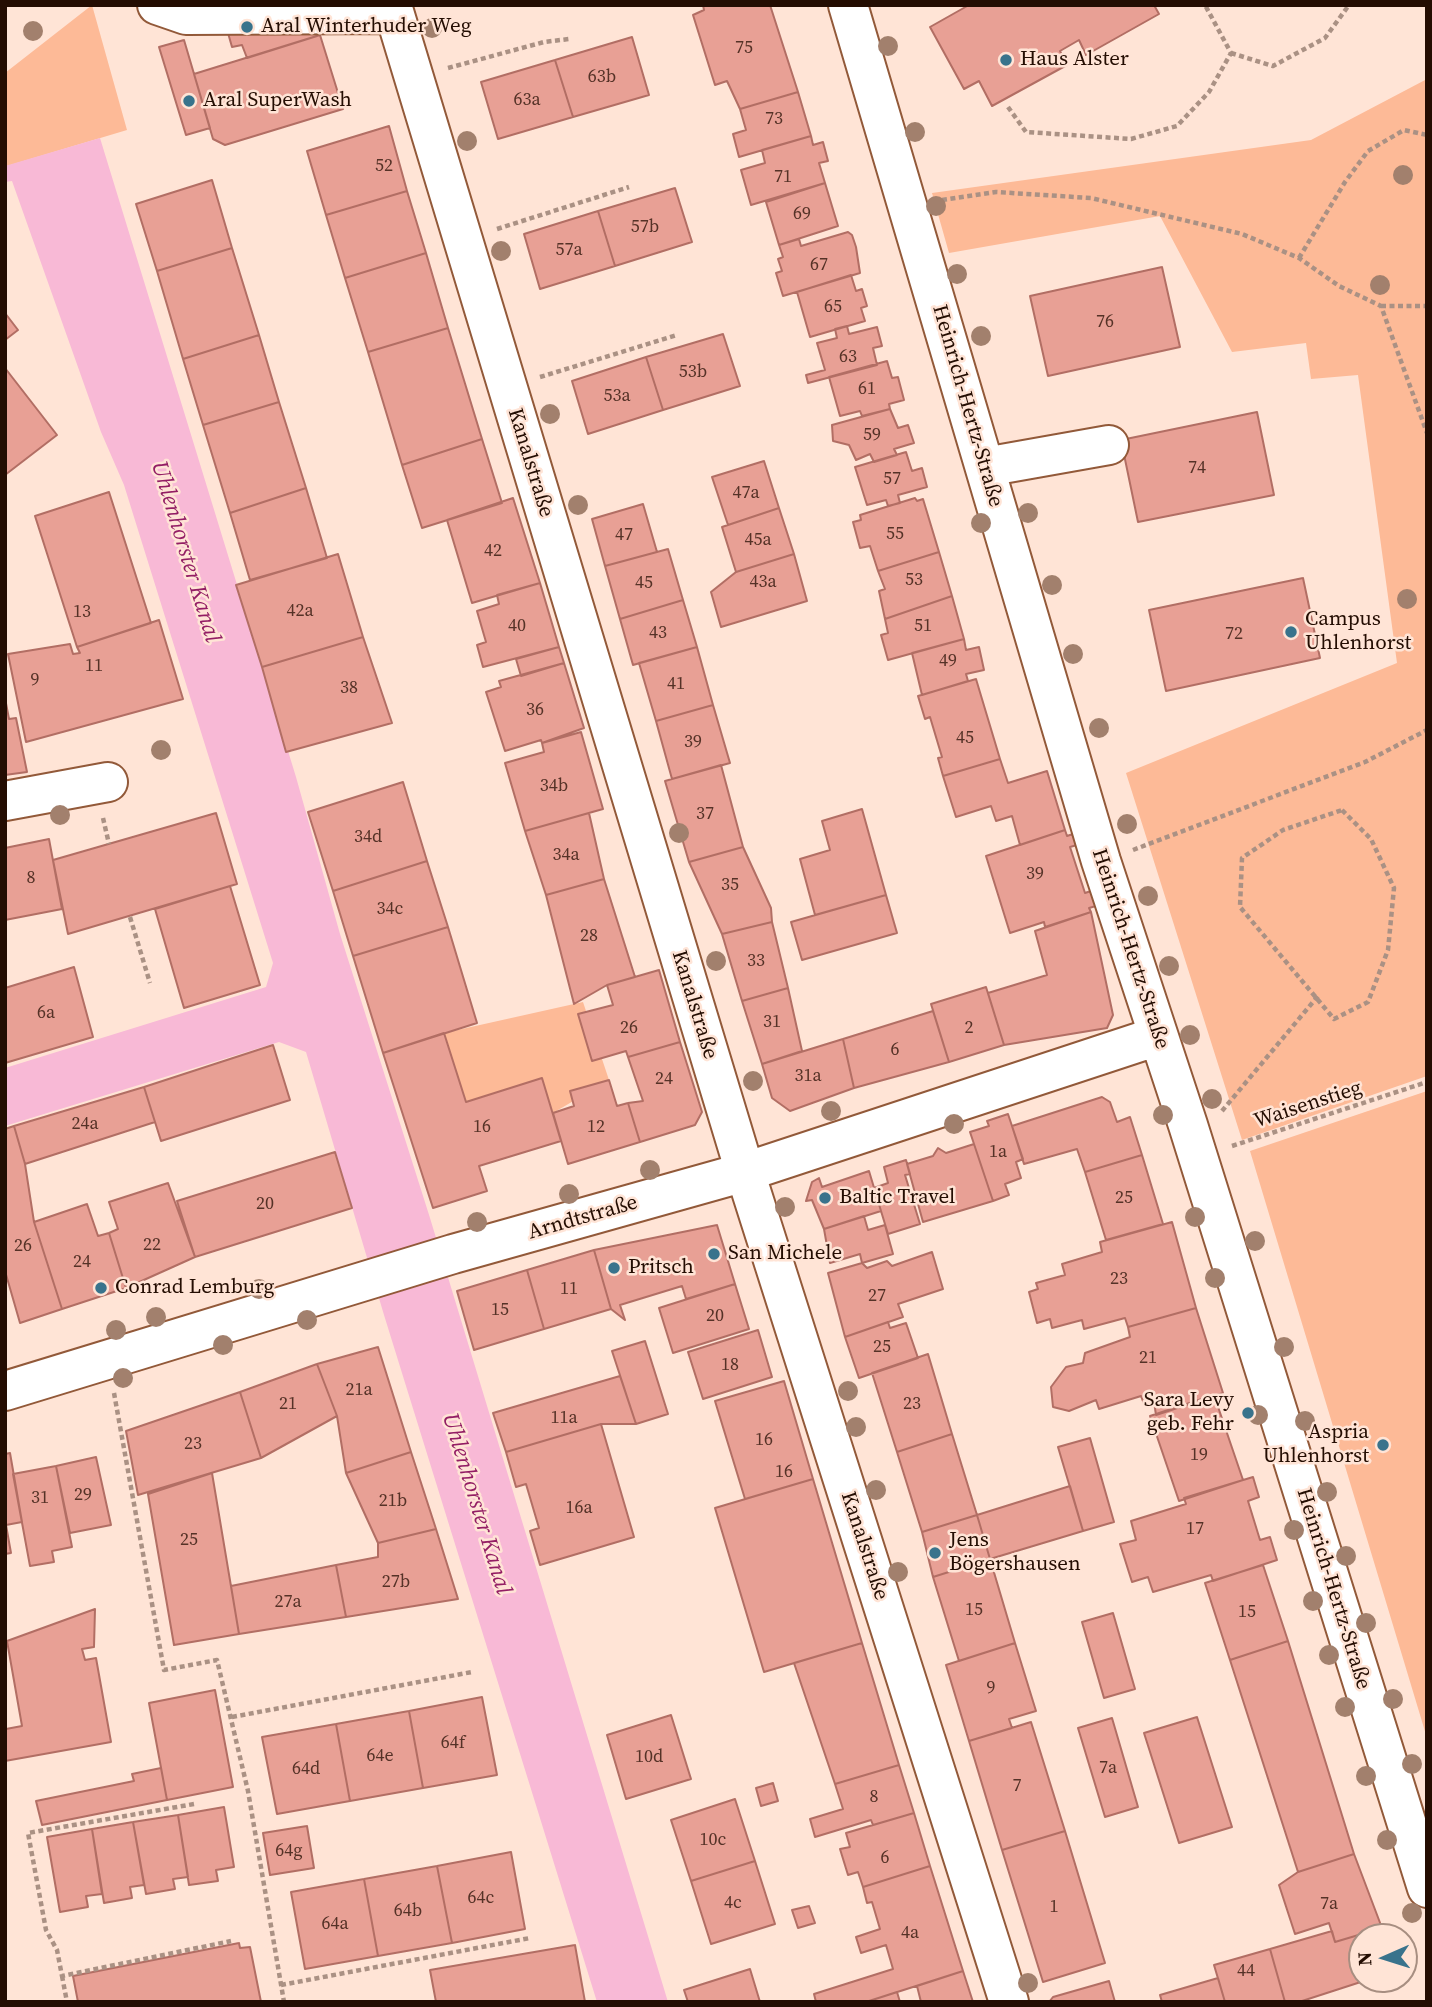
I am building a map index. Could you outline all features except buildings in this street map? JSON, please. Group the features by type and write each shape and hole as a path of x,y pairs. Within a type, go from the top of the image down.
{"street":[{"path":"157,5 186,15 393,10"},
{"name":"Heinrich-Hertz-Straße","path":"848,5 1101,860 1196,1150 1427,1888"},
{"name":"Kanalstraße","path":"393,10 745,1172 1009,2002"},
{"path":"985,467 1109,445"},
{"path":"5,801 108,782"},
{"name":"Arndtstraße","path":"5,1391 453,1254 745,1172 1158,1036"}],"path":[{"path":"1205,5 1231,53 1273,66 1325,38 1349,5"},
{"path":"414,78 544,42 569,39"},
{"path":"1007,107 1026,132 1131,139 1177,126 1209,92 1231,53"},
{"path":"1299,258 1368,151 1404,130 1427,135"},
{"path":"463,240 629,187"},
{"path":"908,204 996,192 1091,198 1242,234 1299,258 1339,286 1381,306 1427,306"},
{"path":"1381,306 1427,433"},
{"path":"508,387 677,335"},
{"path":"1101,860 1365,762 1427,730"},
{"path":"1342,810 1371,839 1394,888 1388,950 1368,1002 1334,1018 1318,996 1240,907 1242,858 1283,830 1342,810"},
{"path":"130,917 150,983"},
{"path":"1196,1150 1318,996"},
{"name":"Waisenstieg","path":"1196,1150 1427,1082"},
{"path":"108,1361 164,1670 217,1660 248,1791 284,2002"},
{"path":"232,1717 472,1672"},
{"path":"67,2002 57,1950 46,1930 28,1833 194,1804"},
{"path":"281,1985 530,1938"},
{"path":"62,1976 230,1941"}],"shaded area":[{"path":"92,5 127,130 7,166 5,73"},
{"path":"1427,79 1427,1076 1242,1140 1126,773 1397,663 1358,375 1311,379 1306,343 1232,352 1160,216 949,253 932,193 1311,140"},
{"path":"583,1002 609,1080 553,1113 542,1079 466,1102 444,1033"},
{"name":"Aspria Uhlenhorst","path":"1427,1091 1427,1738 1250,1151"}],"water":[{"name":"Uhlenhorster Kanal","path":"100,138 296,777 340,934 430,1218 668,2002 597,2002 384,1315 306,1052 279,1042 5,1126 5,1068 266,987 273,963 124,485 101,432 12,181 5,182 5,166"}],"place":[{"name":"Aral Winterhuder Weg","path":"247,27"},
{"name":"Haus Alster","path":"1006,60"},
{"name":"Aral SuperWash","path":"189,101"},
{"name":"Campus Uhlenhorst","path":"1291,632"},
{"name":"Baltic Travel","path":"825,1198"},
{"name":"San Michele","path":"714,1254"},
{"name":"Pritsch","path":"614,1268"},
{"name":"Conrad Lemburg","path":"101,1288"},
{"name":"Sara Levy geb. Fehr","path":"1248,1413"},
{"name":"Aspria Uhlenhorst","path":"1383,1445"},
{"name":"Jens Bögershausen","path":"935,1553"}]}
